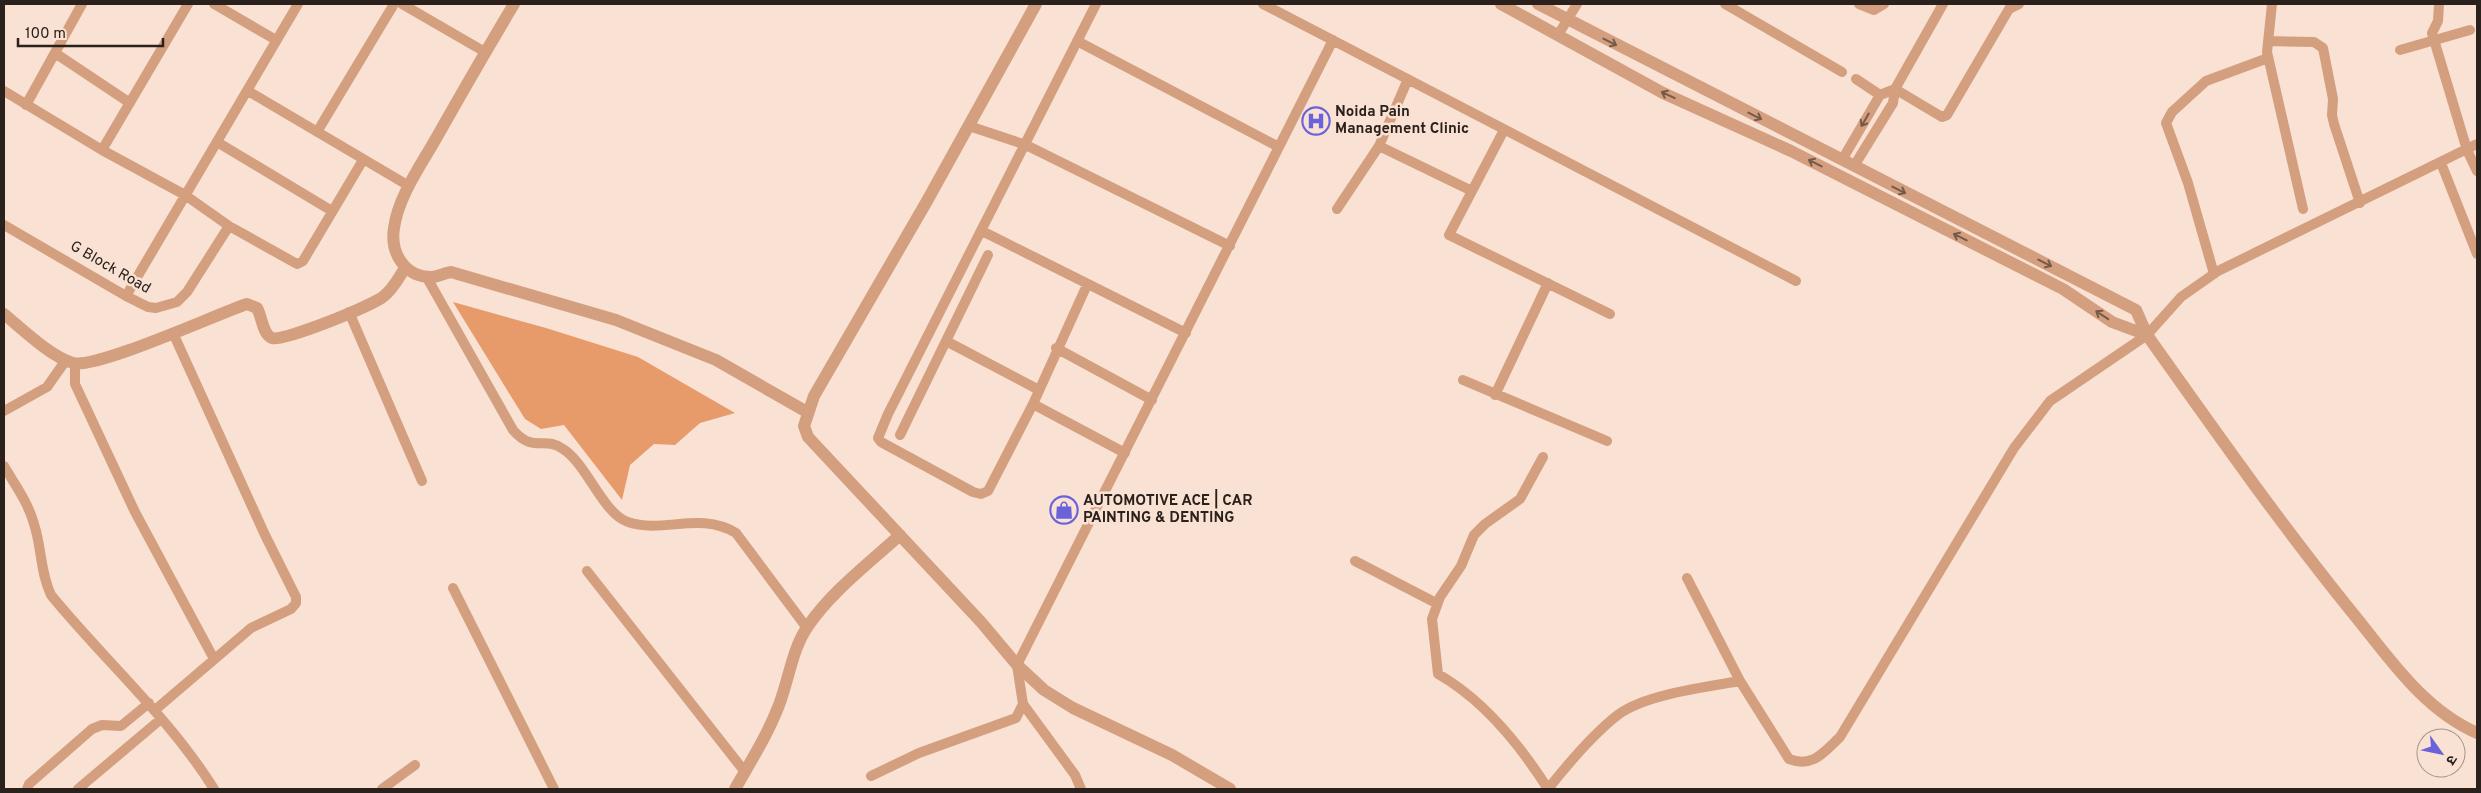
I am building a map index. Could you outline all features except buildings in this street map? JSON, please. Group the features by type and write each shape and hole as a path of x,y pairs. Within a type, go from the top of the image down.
{"street":[{"path":"26,105 82,4"},
{"path":"102,150 188,4"},
{"path":"214,4 276,40"},
{"path":"126,296 298,4"},
{"path":"316,132 394,4"},
{"path":"402,4 485,52"},
{"path":"514,4 409,186 394,227 394,249 405,268 416,274 433,277 451,272 616,320 716,360 808,412"},
{"path":"1036,4 969,126 814,396 804,426 808,437 981,622 1017,665 1044,690 1058,700 1172,755 1230,789"},
{"path":"1087,285 1056,348 1033,404 988,492 981,494 881,442 878,438 880,430 1096,4"},
{"path":"1263,4 1796,281"},
{"path":"1501,4 1663,93 1791,151 2063,289 2112,322 2147,335"},
{"path":"1538,4 2136,310 2147,335 2301,549 2414,688 2443,715 2477,733"},
{"path":"1558,35 1577,4"},
{"path":"1726,4 1842,72"},
{"path":"1859,4 1874,10 1884,4"},
{"path":"1854,166 1894,103 1894,89 1943,4"},
{"path":"1842,160 1880,94 1894,89 1942,117 1947,115 2009,9 2019,4"},
{"path":"2272,4 2268,58 2303,210"},
{"path":"2439,4 2438,21 2432,33 2467,150 2477,171"},
{"path":"2400,50 2470,30"},
{"path":"1082,789 1075,775 1024,704 1017,665 1333,40"},
{"path":"1077,41 1279,147"},
{"path":"2268,41 2314,42 2323,48 2333,99 2332,115 2334,124 2360,203"},
{"path":"55,53 130,103"},
{"path":"2214,274 2188,183 2166,123 2172,112 2206,81 2268,58"},
{"path":"1337,209 1378,146 1408,79"},
{"path":"1856,79 1880,94"},
{"path":"4,91 102,150 185,195 229,226 297,264 303,261 363,160"},
{"path":"248,91 409,186"},
{"path":"969,126 1026,145 1230,246"},
{"path":"1504,130 1450,235 1610,314"},
{"path":"217,142 332,210"},
{"path":"1687,578 1740,681 1789,759 1801,764 1819,757 1840,737 2014,448 2050,400 2147,335 2181,297 2214,274 2477,144"},
{"path":"1378,146 1472,191"},
{"path":"2441,163 2477,254"},
{"name":"G Block Road","path":"4,224 126,296 148,307 156,308 177,302 193,285 229,226"},
{"path":"982,231 1186,333"},
{"path":"900,435 988,255"},
{"path":"4,314 70,362 86,363 173,333 248,304 257,308 266,334 277,339 290,336 383,297 392,288 405,268"},
{"path":"426,276 513,430 522,440 534,445 550,443 563,448 575,460 616,516 628,522 642,524 707,523 722,525 736,533 807,628"},
{"path":"1495,395 1548,283"},
{"path":"349,312 422,481"},
{"path":"27,789 29,784 92,729 102,725 121,726 152,706 251,628 291,610 296,603 296,597 265,535 173,333"},
{"path":"928,336 1039,390"},
{"path":"1056,348 1152,400"},
{"path":"4,411 47,387 70,362"},
{"path":"70,362 75,384 134,512 214,659"},
{"path":"1463,380 1607,441"},
{"path":"1033,404 1125,453"},
{"path":"1543,457 1520,499 1485,524 1474,535 1461,566 1436,603 1432,619 1432,635 1438,674 1458,686 1490,716 1526,755 1548,789 1590,742 1619,714 1642,703 1690,690 1740,681"},
{"path":"4,466 28,505 36,530 45,582 51,595 152,706 192,754 214,789"},
{"path":"735,789 756,754 779,705 798,646 807,628 817,614 863,568 900,535"},
{"path":"1355,561 1436,603"},
{"path":"587,571 745,772"},
{"path":"453,588 554,789"},
{"path":"871,776 919,753 1016,718 1024,704"},
{"path":"78,789 162,719"},
{"path":"382,789 415,766"}],"shaded area":[{"path":"453,302 546,328 638,357 735,413 700,423 675,445 654,444 630,465 622,500 564,425 541,429 525,419"}],"place":[{"name":"Noida Pain Management Clinic","path":"1316,121"},
{"name":"AUTOMOTIVE ACE | CAR PAINTING & DENTING","path":"1064,510"}]}
